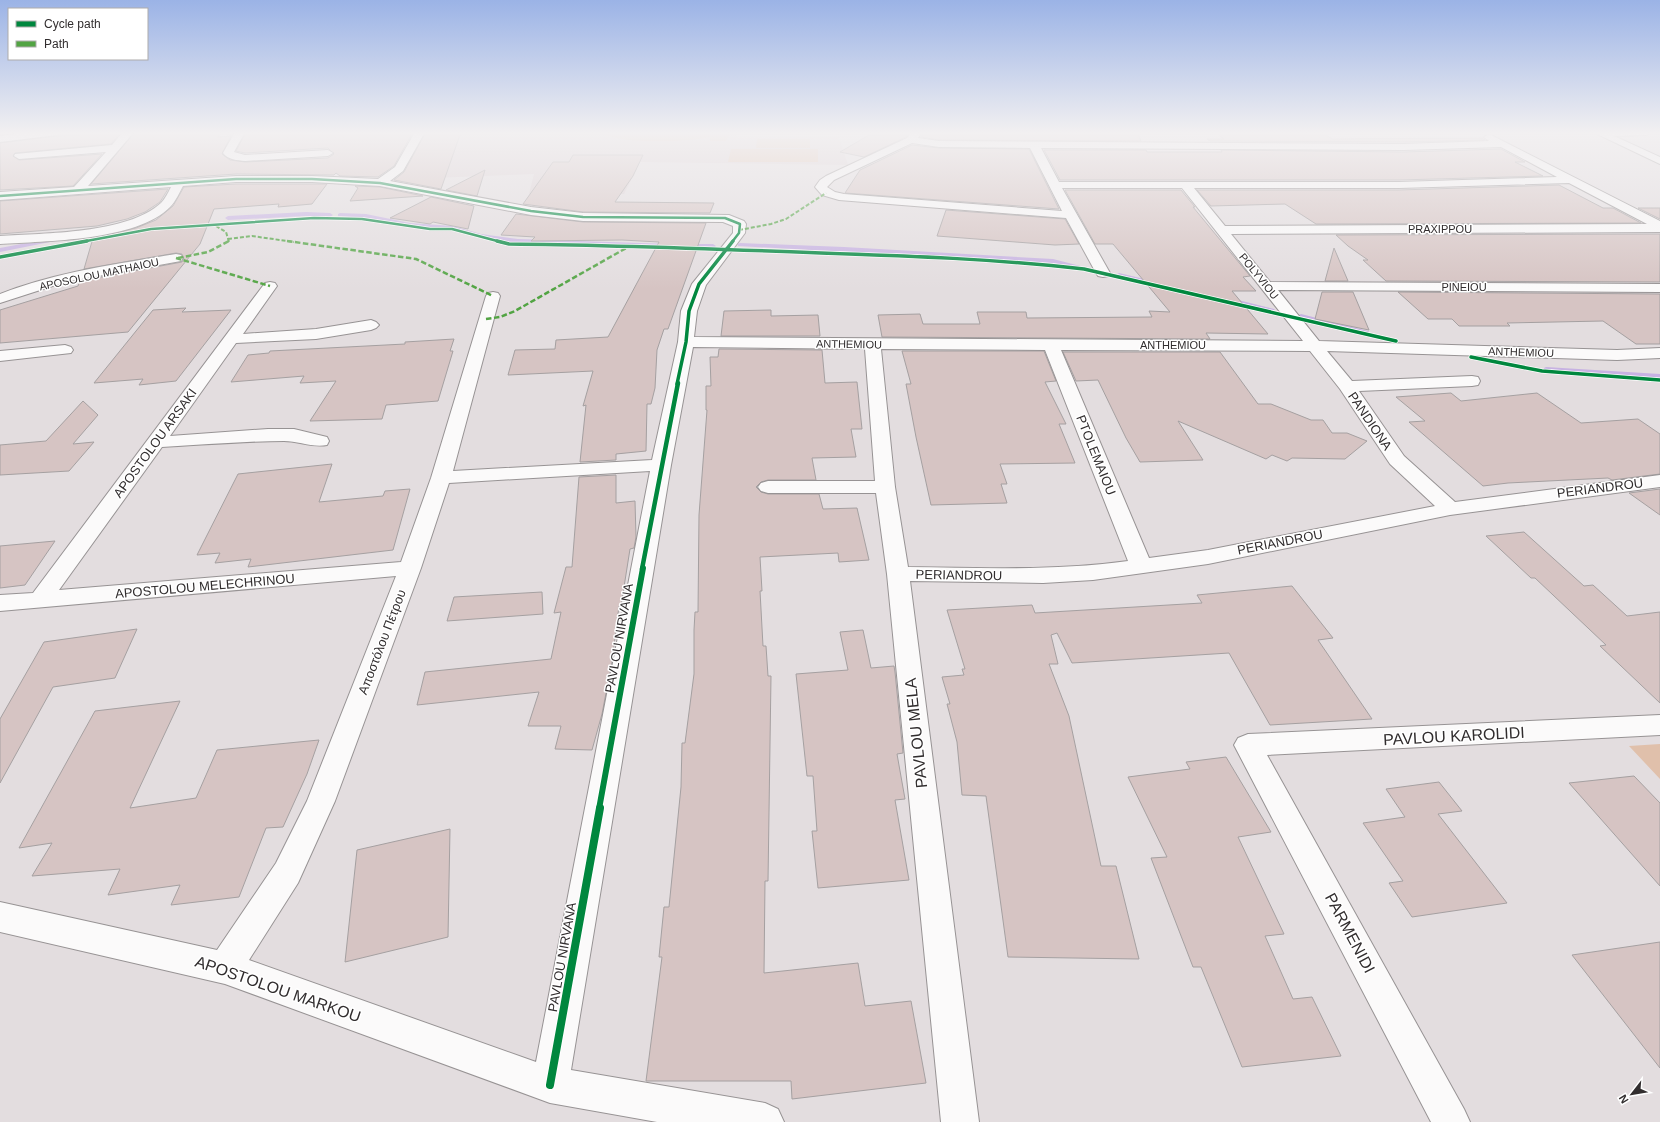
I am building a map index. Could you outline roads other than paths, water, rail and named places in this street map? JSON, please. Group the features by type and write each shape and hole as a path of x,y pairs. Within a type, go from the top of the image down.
{"street":[{"path":"78,190 83,184"},
{"path":"0,196 172,184"},
{"path":"0,240 101,230 134,223 151,216 165,206 178,184"},
{"name":"PAVLOU NIRVANA","path":"387,184 493,205 583,217 725,218 740,224 739,233 699,284 690,311 686,342 661,465 550,1085"},
{"path":"823,184 822,189 826,193 835,196 1070,215"},
{"path":"1103,273 1055,185 1421,184"},
{"path":"1577,184 1660,227"},
{"name":"POLYVIOU","path":"1185,185 1220,230 1268,286 1347,386"},
{"name":"PRAXIPPOU","path":"1220,230 1660,227"},
{"name":"APOSOLOU MATHAIOU","path":"0,299 41,285 176,258"},
{"name":"APOSTOLOU ARSAKI","path":"40,600 270,286"},
{"name":"PINEIOU","path":"1268,286 1660,288"},
{"name":"Αποστόλου Πέτρου","path":"225,968 287,873 321,801 410,568 441,478 493,296"},
{"path":"231,339 316,334 371,325"},
{"name":"ANTHEMIOU","path":"686,342 1314,346 1617,355 1660,353"},
{"name":"PAVLOU MELA","path":"873,344 885,487 898,574 960,1122"},
{"name":"PTOLEMAIOU","path":"1051,345 1141,565"},
{"path":"0,356 65,350"},
{"name":"PANDIONA","path":"1347,386 1472,381"},
{"name":"PANDIONA","path":"1347,386 1397,460 1450,509"},
{"path":"156,442 268,435 294,435 320,441"},
{"path":"441,478 661,465"},
{"name":"PERIANDROU","path":"898,574 1043,576 1093,572 1208,557 1450,509 1660,481"},
{"path":"768,487 885,487"},
{"name":"APOSTOLOU MELECHRINOU","path":"0,603 410,568"},
{"name":"PAVLOU KAROLIDI","path":"1248,745 1660,725"},
{"name":"PARMENIDI","path":"1248,745 1451,1122"},
{"name":"APOSTOLOU MARKOU","path":"0,917 225,968 550,1085"},
{"path":"550,1085 765,1122"}],"waterway":[{"path":"228,218 306,214 330,215"},
{"path":"340,215 366,216 410,225 453,228 481,236 518,241 670,246"},
{"path":"0,250 58,239"},
{"path":"740,245 844,249 1053,261 1085,268"},
{"path":"686,246 713,246"},
{"path":"1119,275 1155,283"},
{"path":"1230,300 1272,310"},
{"path":"1301,316 1366,332"},
{"path":"1546,369 1660,376"}]}
